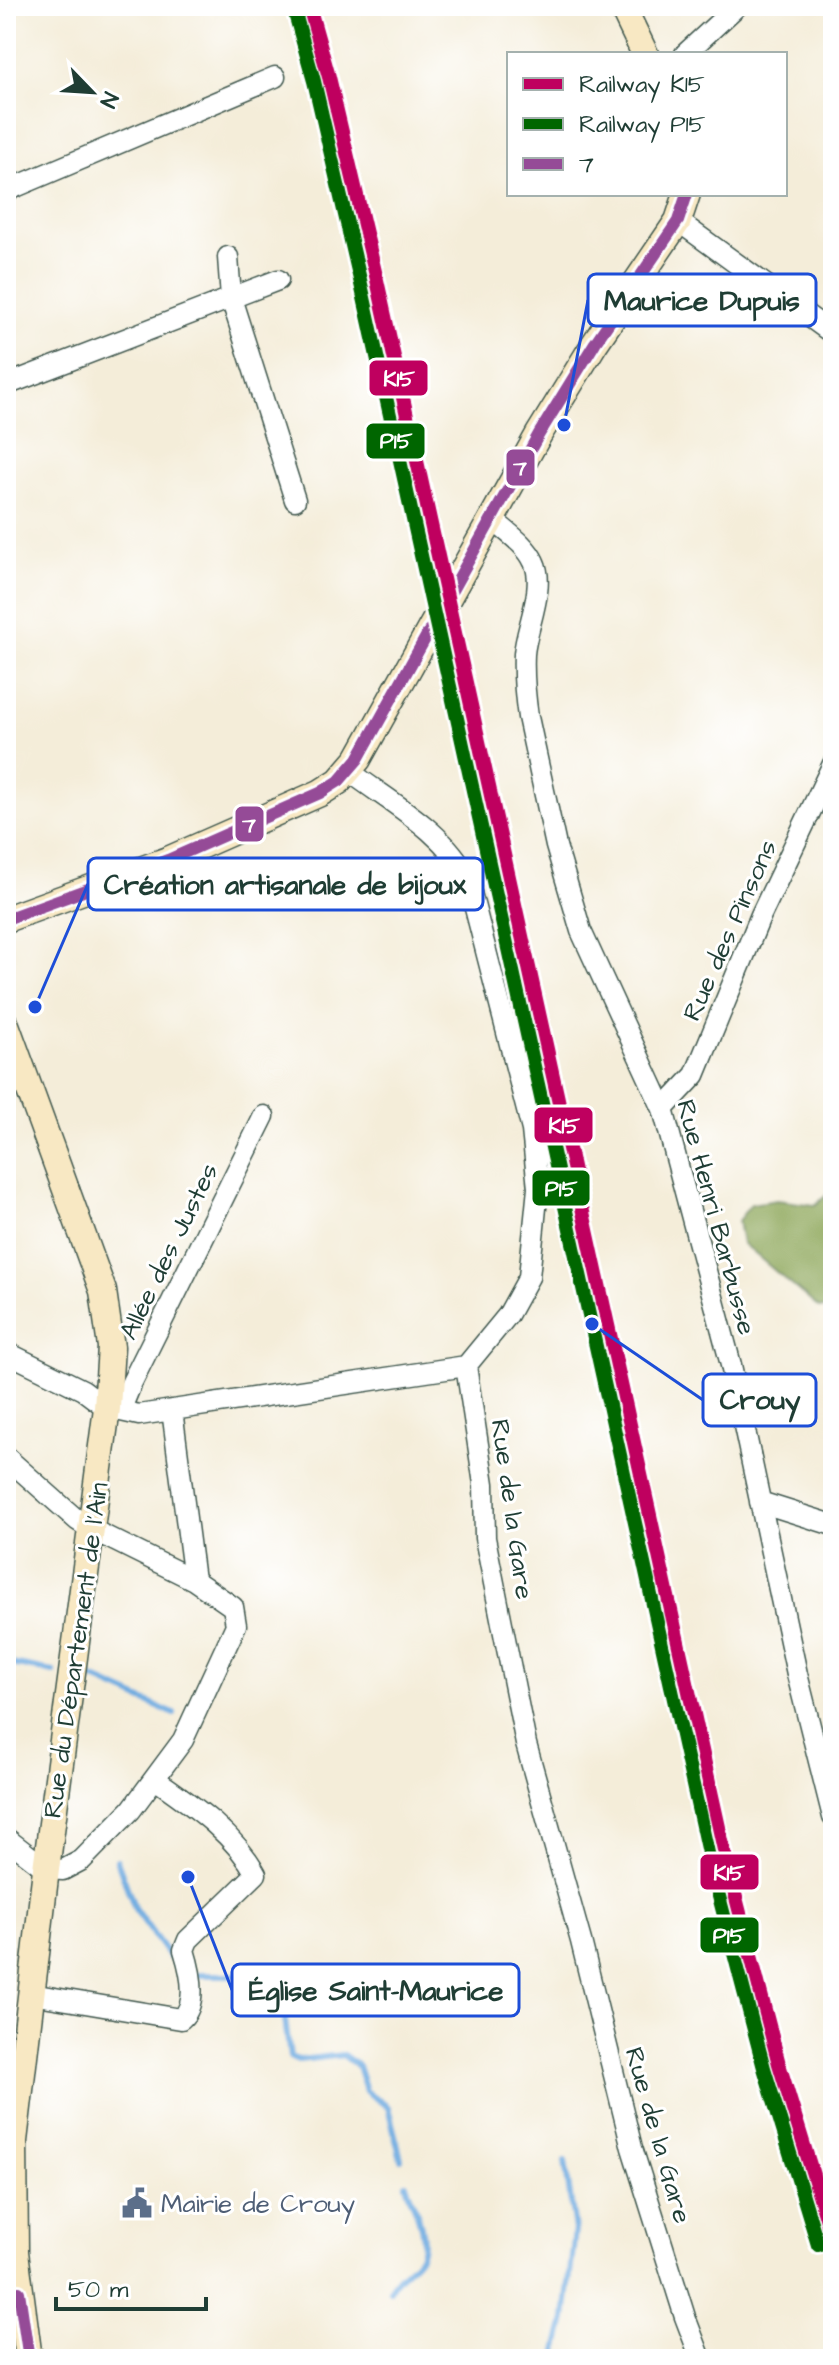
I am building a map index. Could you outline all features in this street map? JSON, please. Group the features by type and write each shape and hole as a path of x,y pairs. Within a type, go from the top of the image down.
{"street":[{"path":"622,6 644,52"},
{"path":"687,52 737,6"},
{"path":"6,191 275,77"},
{"path":"6,919 168,860 320,793 349,771 370,740 491,518 595,343 678,221 686,196"},
{"path":"678,221 833,334"},
{"path":"228,257 231,298 295,500"},
{"path":"6,385 278,280"},
{"name":"Rue Henri Barbusse","path":"491,518 527,551 537,567 537,589 524,657 525,695 552,830 581,931 663,1109 723,1334 797,1674 833,1817"},
{"name":"Rue des Pinsons","path":"663,1109 695,1075 761,915 833,764"},
{"path":"6,1352 114,1409 139,1415 466,1366 508,1315 529,1277 538,1188 532,1130 467,877 439,839 349,771"},
{"name":"Rue du Département de l'Ain","path":"6,1025 103,1291 111,1347 114,1409 91,1529 14,2141 12,2292 29,2359"},
{"name":"Allée des Justes","path":"114,1409 139,1368 264,1116"},
{"name":"Rue de la Gare","path":"466,1366 484,1484 485,1538 526,1744 581,1941 632,2148 701,2359"},
{"path":"172,1410 194,1580"},
{"path":"6,1457 77,1520 194,1580 233,1607 236,1625 183,1740 131,1810 82,1860 63,1870 46,1869 6,1838"},
{"path":"760,1502 833,1525"},
{"path":"31,1994 181,2019 190,2008 190,1970 184,1950 188,1940 256,1874 247,1859 202,1812 155,1779"}],"green space":[{"path":"833,1190 833,1309 819,1308 742,1243 738,1221 751,1204 777,1200 815,1205"}],"waterway":[{"path":"6,1663 54,1672"},
{"path":"86,1675 174,1714"},
{"path":"117,1860 135,1909 169,1956 182,1968"},
{"path":"195,1975 255,1975 281,1990 290,2057 299,2060 343,2055 358,2066 366,2091 388,2107 401,2159"},
{"path":"555,2359 565,2319 575,2230 565,2161"},
{"path":"390,2290 412,2266 422,2249 422,2231 406,2184"}],"rail line":[{"name":"K15","path":"309,6 377,280 726,1859 779,2064 833,2240"},
{"name":"P15","path":"294,10 314,81 361,284 710,1862 764,2068 818,2245"}],"transit line":[{"name":"7","path":"6,919 168,860 320,793 339,781 358,759 539,434 595,343 678,221 686,196"},
{"name":"7","path":"19,2292 29,2359"}],"place":[{"name":"Maurice Dupuis","path":"564,425"},
{"name":"Création artisanale de bijoux","path":"35,1007"},
{"name":"Crouy","path":"592,1324"},
{"name":"Église Saint-Maurice","path":"188,1877"},
{"name":"Mairie de Crouy","path":"137,2203"}]}
